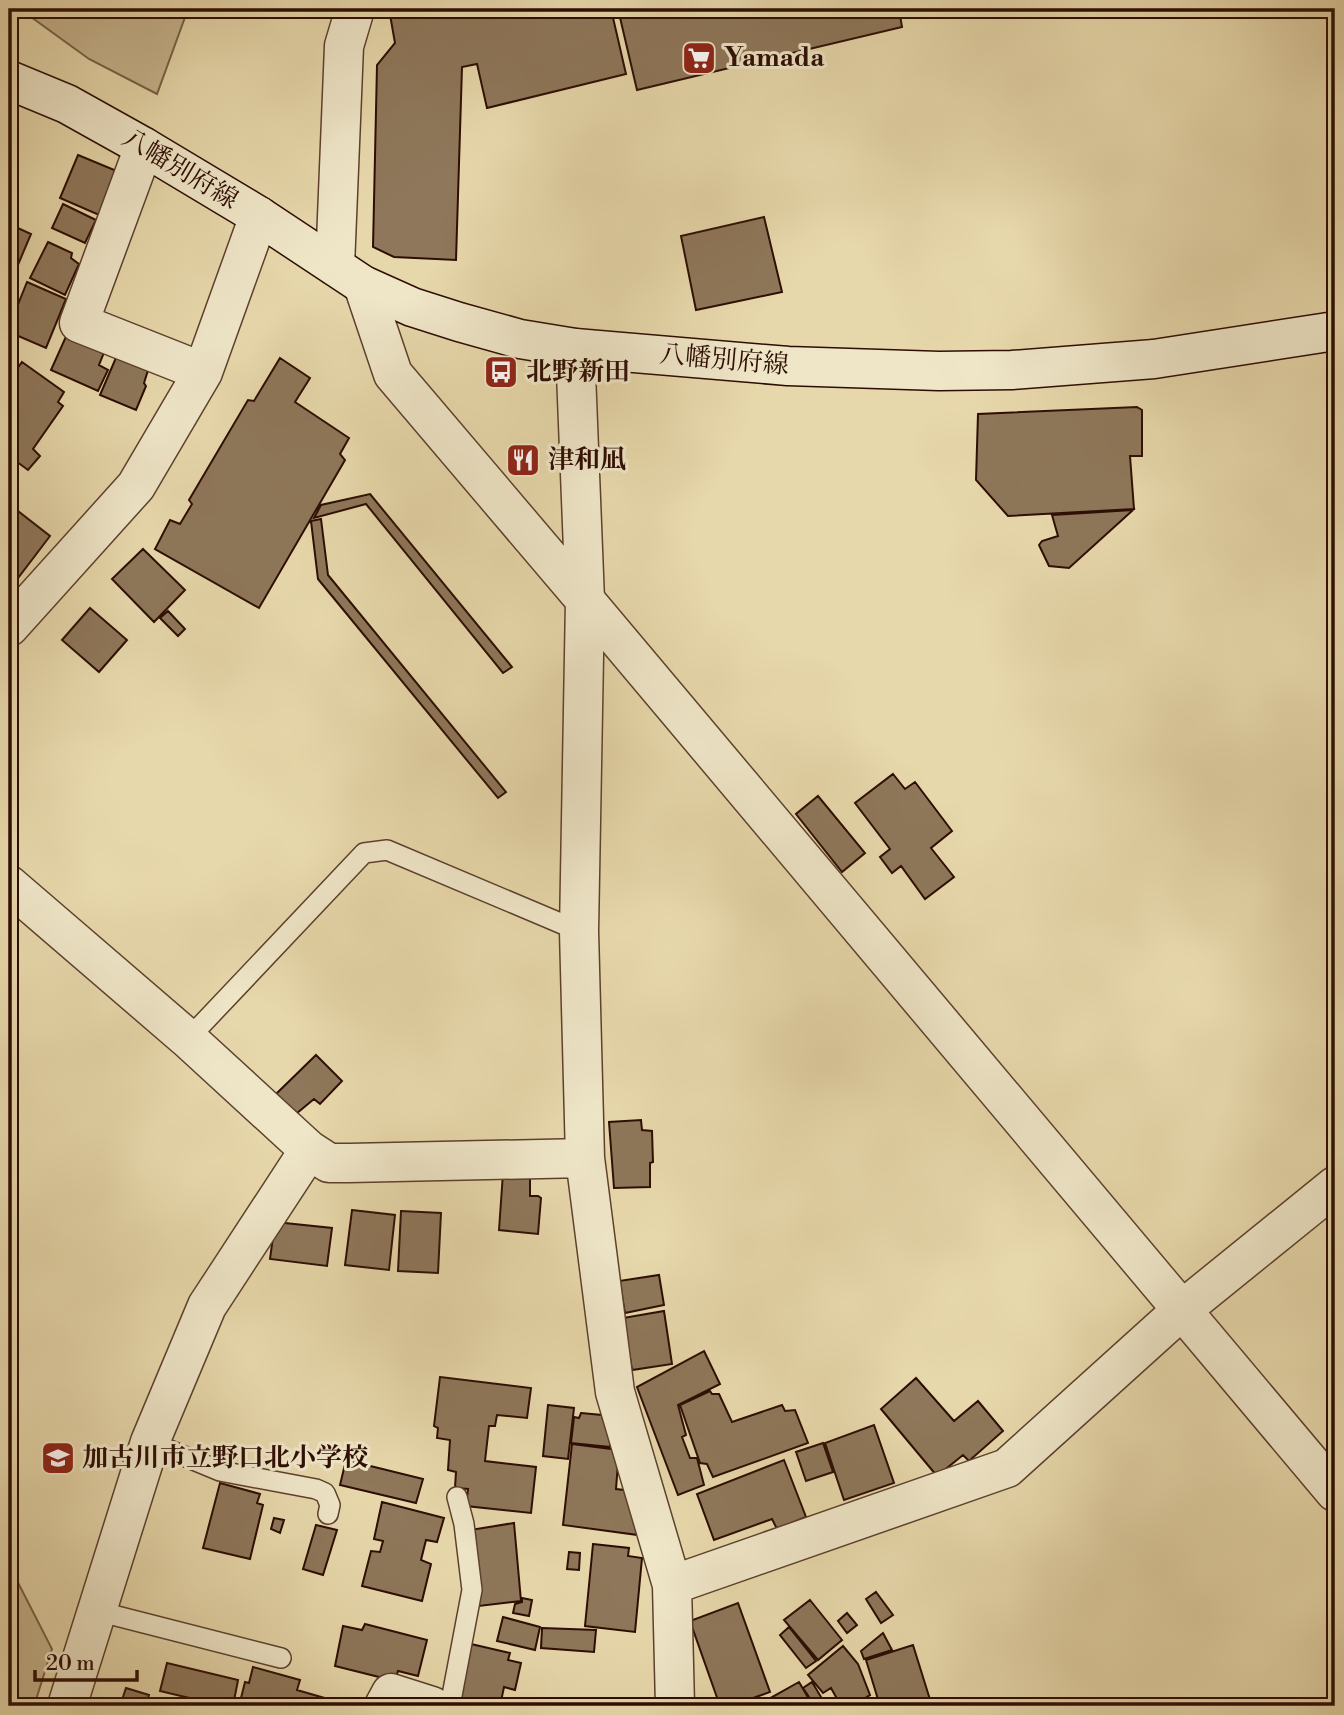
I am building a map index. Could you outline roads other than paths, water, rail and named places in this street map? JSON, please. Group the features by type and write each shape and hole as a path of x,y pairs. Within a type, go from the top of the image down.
{"street":[{"path":"355,9 344,46 349,275 393,374 1335,1492"},
{"name":"八幡別府線","path":"9,80 67,104 144,147 260,216 349,275 412,307 520,339 575,348 788,366 939,371 1012,370 1153,359 1335,331"},
{"path":"144,147 79,323 203,372"},
{"path":"9,627 136,486 203,372 260,216"},
{"path":"575,348 584,600 579,931 585,1158 615,1392 672,1586 675,1706"},
{"path":"9,885 188,1039 309,1150 329,1163 585,1158"},
{"path":"67,1706 150,1442 206,1306 309,1150"},
{"path":"672,1586 1007,1468 1183,1309 1335,1186"},
{"path":"384,1706 391,1693 432,1706"}],"lane":[{"path":"188,1039 364,853 387,850 579,931"},
{"path":"150,1442 220,1471 316,1489 325,1493 330,1505 328,1514"},
{"path":"450,1706 472,1590 464,1524 457,1497"},
{"path":"97,1611 281,1658"}],"place":[{"name":"Yamada","path":"699,58"},
{"name":"北野新田","path":"501,372"},
{"name":"津和凪","path":"523,460"},
{"name":"加古川市立野口北小学校","path":"58,1458"}]}
